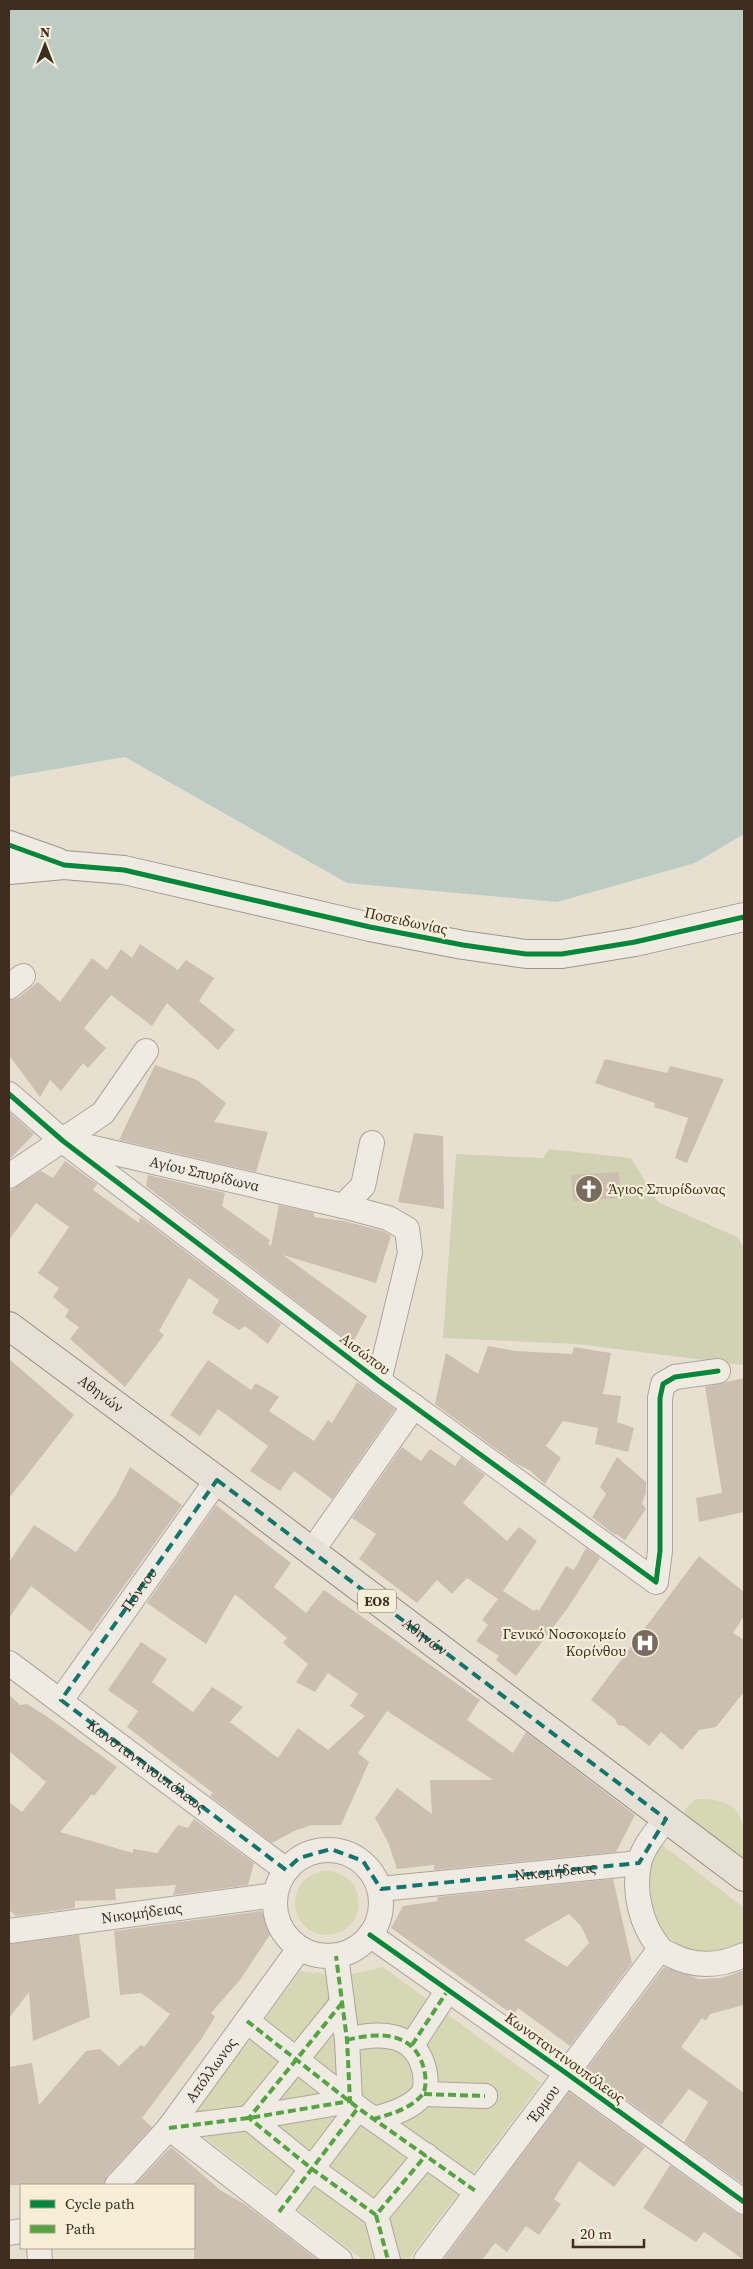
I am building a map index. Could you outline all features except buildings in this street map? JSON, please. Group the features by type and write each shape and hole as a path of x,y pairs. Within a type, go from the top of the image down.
{"main road":[{"name":"Αθηνών","path":"9,1326 312,1551 744,1877"}],"street":[{"path":"9,844 64,865"},
{"name":"Ποσειδωνίας","path":"9,870 64,865 124,870 370,927 463,945 526,954 562,954 636,942 744,917"},
{"path":"9,1176 103,1113 146,1050"},
{"name":"Αισώπου","path":"9,1094 63,1141 379,1381 656,1582 660,1551 660,1398 663,1384 675,1377 718,1371"},
{"name":"Αγίου Σπυρίδωνα","path":"63,1141 342,1206 388,1218 407,1229 410,1253 379,1381"},
{"path":"342,1206 363,1186 372,1143"},
{"path":"312,1551 414,1406"},
{"name":"Πόντου","path":"61,1700 217,1480"},
{"name":"Κωνσταντινουπόλεως","path":"9,1663 286,1870"},
{"path":"666,1819 650,1841 639,1863 637,1888 640,1910 646,1926 660,1949 678,1959 704,1965 729,1962 744,1955"},
{"path":"331,1850 348,1853 362,1861 374,1874 381,1889 380,1919 362,1945 348,1954 315,1956 299,1949 288,1939 279,1926 275,1910 275,1895 279,1881 286,1870 299,1858 314,1852 331,1850"},
{"name":"Νικομήδειας","path":"381,1889 639,1863"},
{"name":"Νικομήδειας","path":"9,1931 275,1895"},
{"name":"Κωνσταντινουπόλεως","path":"370,1936 566,2073 744,2202"},
{"name":"Απόλλωνος","path":"118,2184 169,2128 299,1949"},
{"name":"Έρμου","path":"426,2260 660,1949"},
{"path":"336,1956 347,2040 361,2109"},
{"path":"412,2046 448,1990"},
{"path":"248,2118 298,2060 342,2003"},
{"path":"247,2021 361,2109 477,2192"},
{"path":"347,2040 368,2034 384,2034 412,2046 423,2062 426,2077 424,2094"},
{"path":"169,2128 248,2118 413,2103 424,2094 485,2096"},
{"path":"279,2212 361,2109"},
{"path":"248,2118 312,2169 376,2215 388,2260"},
{"path":"169,2128 340,2260"},
{"path":"376,2215 426,2155"}],"highlighted area":[{"path":"217,1480 666,1819 639,1863 381,1889 363,1861 331,1849 299,1858 286,1870 61,1700"}],"green space":[{"path":"549,1149 631,1158 658,1202 737,1237 744,1247 744,1365 577,1344 443,1338 456,1154 543,1158"},
{"path":"696,1799 726,1803 735,1809 743,1827 744,1868 683,1818 686,1808"},
{"path":"661,1844 744,1908 744,1946 714,1953 691,1950 675,1941 662,1929 653,1914 648,1897 647,1879 652,1861"},
{"path":"321,1871 333,1871 350,1880 357,1891 359,1903 357,1915 350,1926 333,1935 321,1935 309,1930 300,1921 295,1909 295,1897 300,1885 309,1876"},
{"path":"383,1967 541,2083 408,2260 363,2260 187,2124 300,1971 343,1976"}],"shaded area":[{"path":"9,9 744,9 744,834 695,863 557,902 347,883 125,757 9,777"}],"marked path":[{"path":"169,2128 249,2118 350,2101 347,2040 336,1956"},
{"path":"412,2045 448,1990"},
{"path":"342,2003 249,2118 312,2169 376,2215 426,2155"},
{"path":"247,2021 358,2108 477,2192"},
{"path":"347,2040 373,2036 396,2038 406,2042 415,2050 421,2060 426,2079 422,2095 412,2104 374,2119"},
{"path":"424,2094 485,2096"},
{"path":"279,2212 358,2108"},
{"path":"376,2215 388,2260"}],"cycle path":[{"path":"9,845 64,865 124,870 370,927 463,945 526,954 562,954 635,942 744,917"},
{"path":"9,1094 63,1141 379,1381 656,1582 660,1551 660,1398 663,1384 675,1377 718,1371"},
{"path":"370,1935 566,2073 744,2202"}],"place":[{"name":"Άγιος Σπυρίδωνας","path":"589,1189"},
{"name":"Γενικό Νοσοκομείο Κορίνθου","path":"645,1643"}]}
